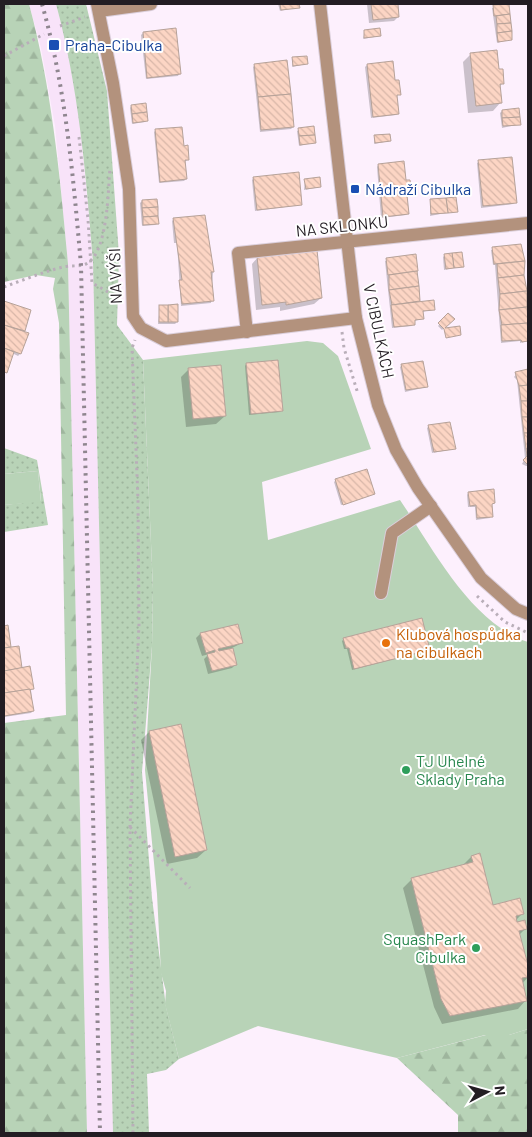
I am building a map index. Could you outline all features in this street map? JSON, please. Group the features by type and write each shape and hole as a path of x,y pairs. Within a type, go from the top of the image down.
{"street":[{"path":"98,7 151,4"},
{"name":"V CIBULKÁCH","path":"320,4 356,318 378,405 396,450 431,506 481,578 516,609 528,614"},
{"name":"NA VÝŠI","path":"98,7 122,143 128,189 133,316 140,328"},
{"name":"NA SKLONKU","path":"247,332 238,253 528,223"},
{"path":"140,328 166,342 356,318"},
{"path":"381,593 392,533 431,506"}],"path":[{"path":"60,26 98,7"},
{"path":"4,56 44,34"},
{"path":"79,137 88,220 92,283 110,293 117,305"},
{"path":"4,287 65,266 85,264 90,261 99,249 105,222 112,151 122,143"},
{"path":"133,1133 130,827 139,624 138,500 132,348 140,328"},
{"path":"130,827 190,888"}],"shaded area":[{"path":"29,4 56,4 66,42 80,122 93,262 113,1133 87,1133 68,264 55,126 41,48"}],"green space":[{"path":"4,4 29,4 37,36 54,133 68,264 87,1133 4,1133 4,723 66,715 59,323 53,289 55,278 36,275 4,282"},
{"path":"56,4 86,4 107,91 119,255 117,325 143,360 153,589 152,646 142,772 152,898 166,1007 179,1059 166,1070 147,1074 149,1133 113,1133 93,262 76,100"},
{"path":"307,341 323,343 338,356 371,449 262,482 268,540 400,500 440,562 471,601 488,618 507,632 528,642 528,1029 509,1035 485,1035 397,1058 258,1026 179,1059 165,1004 166,991 161,973 157,894 145,770 152,646 153,589 143,360"},
{"path":"4,448 37,460 48,525 4,532 4,505 41,501 38,471 4,474"},
{"path":"38,471 41,502 4,505 4,474"},
{"path":"528,1029 528,1133 458,1133 458,1115 397,1058 486,1035 509,1035"}],"building":[{"path":"280,4 299,4 300,8 281,10"},
{"path":"371,4 398,4 399,17 373,20"},
{"path":"509,4 510,14 494,16 493,5"},
{"path":"510,14 511,23 497,24 496,16"},
{"path":"511,23 512,31 497,33 497,24"},
{"path":"176,28 181,74 147,78 143,32"},
{"path":"380,28 381,36 364,38 364,30"},
{"path":"512,31 512,40 498,42 497,33"},
{"path":"497,50 499,69 503,69 504,84 500,84 502,103 476,106 470,53"},
{"path":"307,56 308,64 293,66 292,57"},
{"path":"287,60 291,94 258,97 254,64"},
{"path":"393,61 395,80 399,80 401,95 397,95 399,114 373,117 367,64"},
{"path":"291,94 294,127 261,130 258,97"},
{"path":"146,103 147,112 132,114 131,105"},
{"path":"519,108 520,117 502,118 502,110"},
{"path":"147,112 148,121 133,123 132,114"},
{"path":"520,117 521,125 503,126 502,118"},
{"path":"314,126 315,135 299,136 298,128"},
{"path":"182,127 184,146 188,145 189,160 185,160 187,179 160,182 155,129"},
{"path":"390,134 391,141 375,143 374,135"},
{"path":"315,135 316,143 300,145 299,136"},
{"path":"512,157 517,203 483,206 478,160"},
{"path":"404,161 406,180 410,180 412,195 407,195 409,214 383,217 378,164"},
{"path":"299,172 302,205 257,210 253,177"},
{"path":"320,177 321,187 306,189 304,179"},
{"path":"456,197 458,212 448,213 446,198"},
{"path":"446,198 448,213 431,214 430,199"},
{"path":"157,199 158,207 142,208 142,200"},
{"path":"158,207 158,216 143,217 142,208"},
{"path":"205,215 214,272 211,272 214,301 182,304 179,280 182,280 173,218"},
{"path":"158,216 159,224 143,225 143,217"},
{"path":"521,244 525,261 494,264 492,247"},
{"path":"317,250 322,298 286,305 286,302 262,305 257,256"},
{"path":"462,252 464,267 454,268 452,253"},
{"path":"452,253 454,268 446,269 444,254"},
{"path":"416,254 418,271 388,275 386,258"},
{"path":"525,261 524,275 498,278 497,264"},
{"path":"417,271 419,286 389,290 389,275"},
{"path":"524,275 527,291 500,294 498,278"},
{"path":"419,286 420,301 392,305 389,290"},
{"path":"527,291 527,307 499,310 500,294"},
{"path":"434,300 435,310 423,311 424,319 415,320 415,325 394,327 391,305"},
{"path":"4,301 31,310 25,331 4,325"},
{"path":"178,304 178,322 168,322 168,305"},
{"path":"159,305 168,305 168,322 159,322"},
{"path":"527,307 528,323 502,325 499,310"},
{"path":"448,313 455,319 445,328 460,326 461,335 446,338 444,329 438,323"},
{"path":"528,323 528,341 502,341 501,325"},
{"path":"4,325 29,333 21,354 4,348"},
{"path":"4,348 14,352 7,373 4,372"},
{"path":"278,360 283,411 251,414 246,363"},
{"path":"423,361 428,387 406,390 401,364"},
{"path":"221,365 226,416 193,419 188,368"},
{"path":"528,369 528,385 519,386 515,372"},
{"path":"528,385 528,401 521,401 519,386"},
{"path":"521,401 528,401 528,417 522,417"},
{"path":"522,417 528,417 528,433 524,433"},
{"path":"450,422 456,449 434,452 428,425"},
{"path":"524,433 528,433 528,449 526,449"},
{"path":"526,449 528,449 528,465 523,460 527,456"},
{"path":"367,469 375,494 343,505 335,479"},
{"path":"494,489 493,517 477,518 476,505 470,506 468,492"},
{"name":"Klubová hospůdka na cibulkach","path":"422,618 430,650 354,669 349,648 346,648 343,638"},
{"path":"238,624 243,643 218,649 219,651 233,648 237,665 212,671 207,654 215,652 215,650 206,653 200,633"},
{"path":"8,625 11,647 4,648 4,626"},
{"path":"19,646 22,668 4,671 4,648"},
{"path":"30,666 34,689 4,693 4,671"},
{"path":"30,689 34,711 4,716 4,693"},
{"path":"181,724 207,850 175,857 149,731"},
{"name":"SquashPark Cibulka","path":"480,853 493,905 520,898 524,914 516,916 517,922 525,920 527,929 519,931 528,965 528,977 522,978 527,1001 450,1016 441,999 411,878 473,862 471,856"}],"railway":[{"path":"42,4 63,100 81,265 100,1133"}],"place":[{"name":"Praha-Cibulka","path":"54,45"},
{"name":"Nádraží Cibulka","path":"355,189"},
{"name":"Klubová hospůdka na cibulkach","path":"386,643"},
{"name":"TJ Uhelné Sklady Praha","path":"406,770"},
{"name":"SquashPark Cibulka","path":"476,948"}]}
